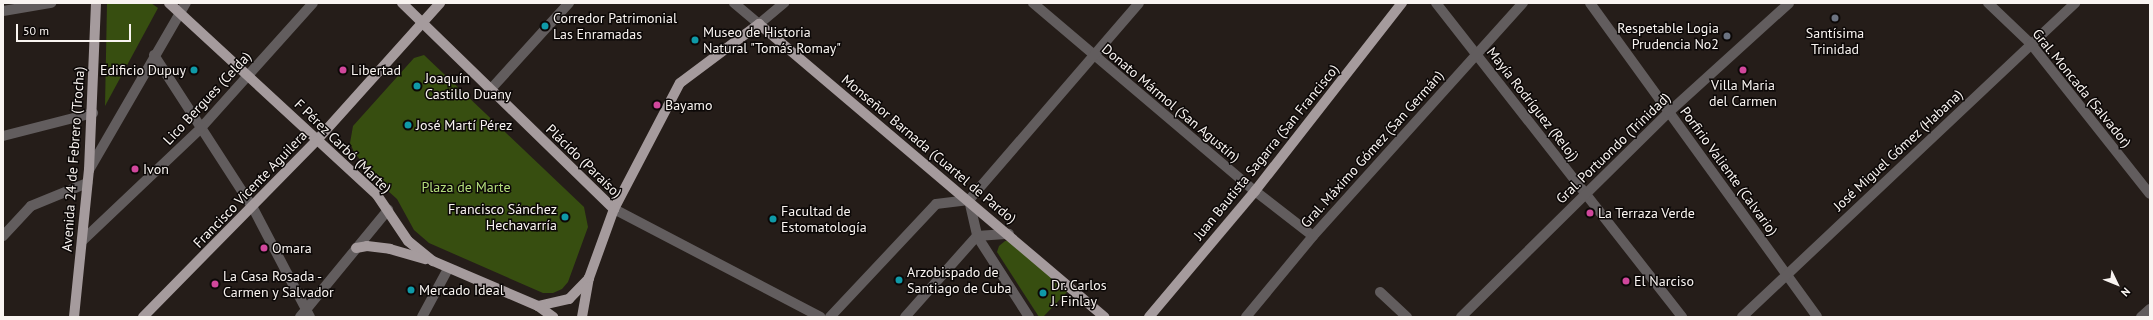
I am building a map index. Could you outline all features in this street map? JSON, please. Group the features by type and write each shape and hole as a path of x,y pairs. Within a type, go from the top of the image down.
{"main road":[{"name":"Avenida 24 de Febrero (Trocha)","path":"74,317 89,170 96,3"},
{"name":"F Pérez Carbó (Marte)","path":"170,3 318,139 388,210 408,241 433,262 538,306 553,317"},
{"name":"Plácido (Paraíso)","path":"402,3 614,209"},
{"name":"Francisco Vicente Aguilera","path":"143,317 252,208 318,139 440,3"},
{"name":"Juan Bautista Sagarra (San Francisco)","path":"1149,317 1255,191 1402,3"},
{"name":"Monseñor Barnada (Cuartel de Pardo)","path":"759,24 969,200 1105,317"},
{"path":"582,317 589,278 614,209 680,83 759,24"},
{"path":"356,248 367,246 390,249 433,262"},
{"path":"538,306 569,299 589,278"}],"street":[{"path":"3,11 51,3"},
{"path":"89,170 154,55 186,3"},
{"name":"Lico Bergues (Celda)","path":"82,241 200,129 313,3"},
{"path":"490,90 570,3"},
{"name":"Monseñor Barnada (Cuartel de Pardo)","path":"734,3 759,24"},
{"path":"759,24 784,3"},
{"name":"Donato Mármol (San Agustín)","path":"1033,3 1255,191 1313,236"},
{"path":"830,317 936,204 969,200 1139,3"},
{"name":"Mayía Rodríguez (Reloj)","path":"1436,3 1682,317"},
{"name":"Gral. Máximo Gómez (San Germán)","path":"1246,317 1313,236 1522,3"},
{"name":"Porfirio Valiente (Calvario)","path":"1590,3 1817,317"},
{"name":"Gral. Portuondo (Trinidad)","path":"1462,317 1669,112 1789,3"},
{"name":"Gral. Moncada (Salvador)","path":"1988,3 2031,44 2150,194"},
{"name":"José Miguel Gómez (Habana)","path":"1742,317 2075,3"},
{"path":"154,55 252,208 305,315 356,248 388,210"},
{"path":"3,136 92,113"},
{"path":"3,236 31,206 87,183"},
{"path":"969,200 977,236 1029,317"},
{"name":"Plácido (Paraíso)","path":"614,209 822,317"},
{"path":"905,317 977,236 1009,234"},
{"path":"422,317 448,269"},
{"path":"1380,292 1407,317"},
{"path":"2141,317 2150,309"}],"green space":[{"path":"107,3 151,3 158,8 105,106"},
{"name":"Plaza de Marte","path":"424,55 584,207 588,227 568,282 562,289 553,293 543,293 429,243 414,230 397,199 378,182 354,152 350,143 353,126 414,58"},
{"path":"1005,241 1009,241 1068,291 1043,317 1039,317 997,252 999,246"}],"place":[{"name":"Santísima Trinidad","path":"1835,18"},
{"name":"Corredor Patrimonial Las Enramadas","path":"545,26"},
{"name":"Respetable Logia Prudencia No2","path":"1727,36"},
{"name":"Museo de Historia Natural \"Tomás Romay\"","path":"695,40"},
{"name":"Edificio Dupuy","path":"194,70"},
{"name":"Libertad","path":"343,70"},
{"name":"Villa Maria del Carmen","path":"1743,70"},
{"name":"Joaquín Castillo Duany","path":"417,86"},
{"name":"Bayamo","path":"657,105"},
{"name":"José Martí Pérez","path":"408,125"},
{"name":"Ivon","path":"135,169"},
{"name":"La Terraza Verde","path":"1590,213"},
{"name":"Francisco Sánchez Hechavarría","path":"565,217"},
{"name":"Facultad de Estomatología","path":"773,219"},
{"name":"Omara","path":"264,248"},
{"name":"Arzobispado de Santiago de Cuba","path":"899,280"},
{"name":"El Narciso","path":"1626,281"},
{"name":"La Casa Rosada - Carmen y Salvador","path":"215,284"},
{"name":"Mercado Ideal","path":"411,290"},
{"name":"Dr. Carlos J. Finlay","path":"1043,293"}]}
